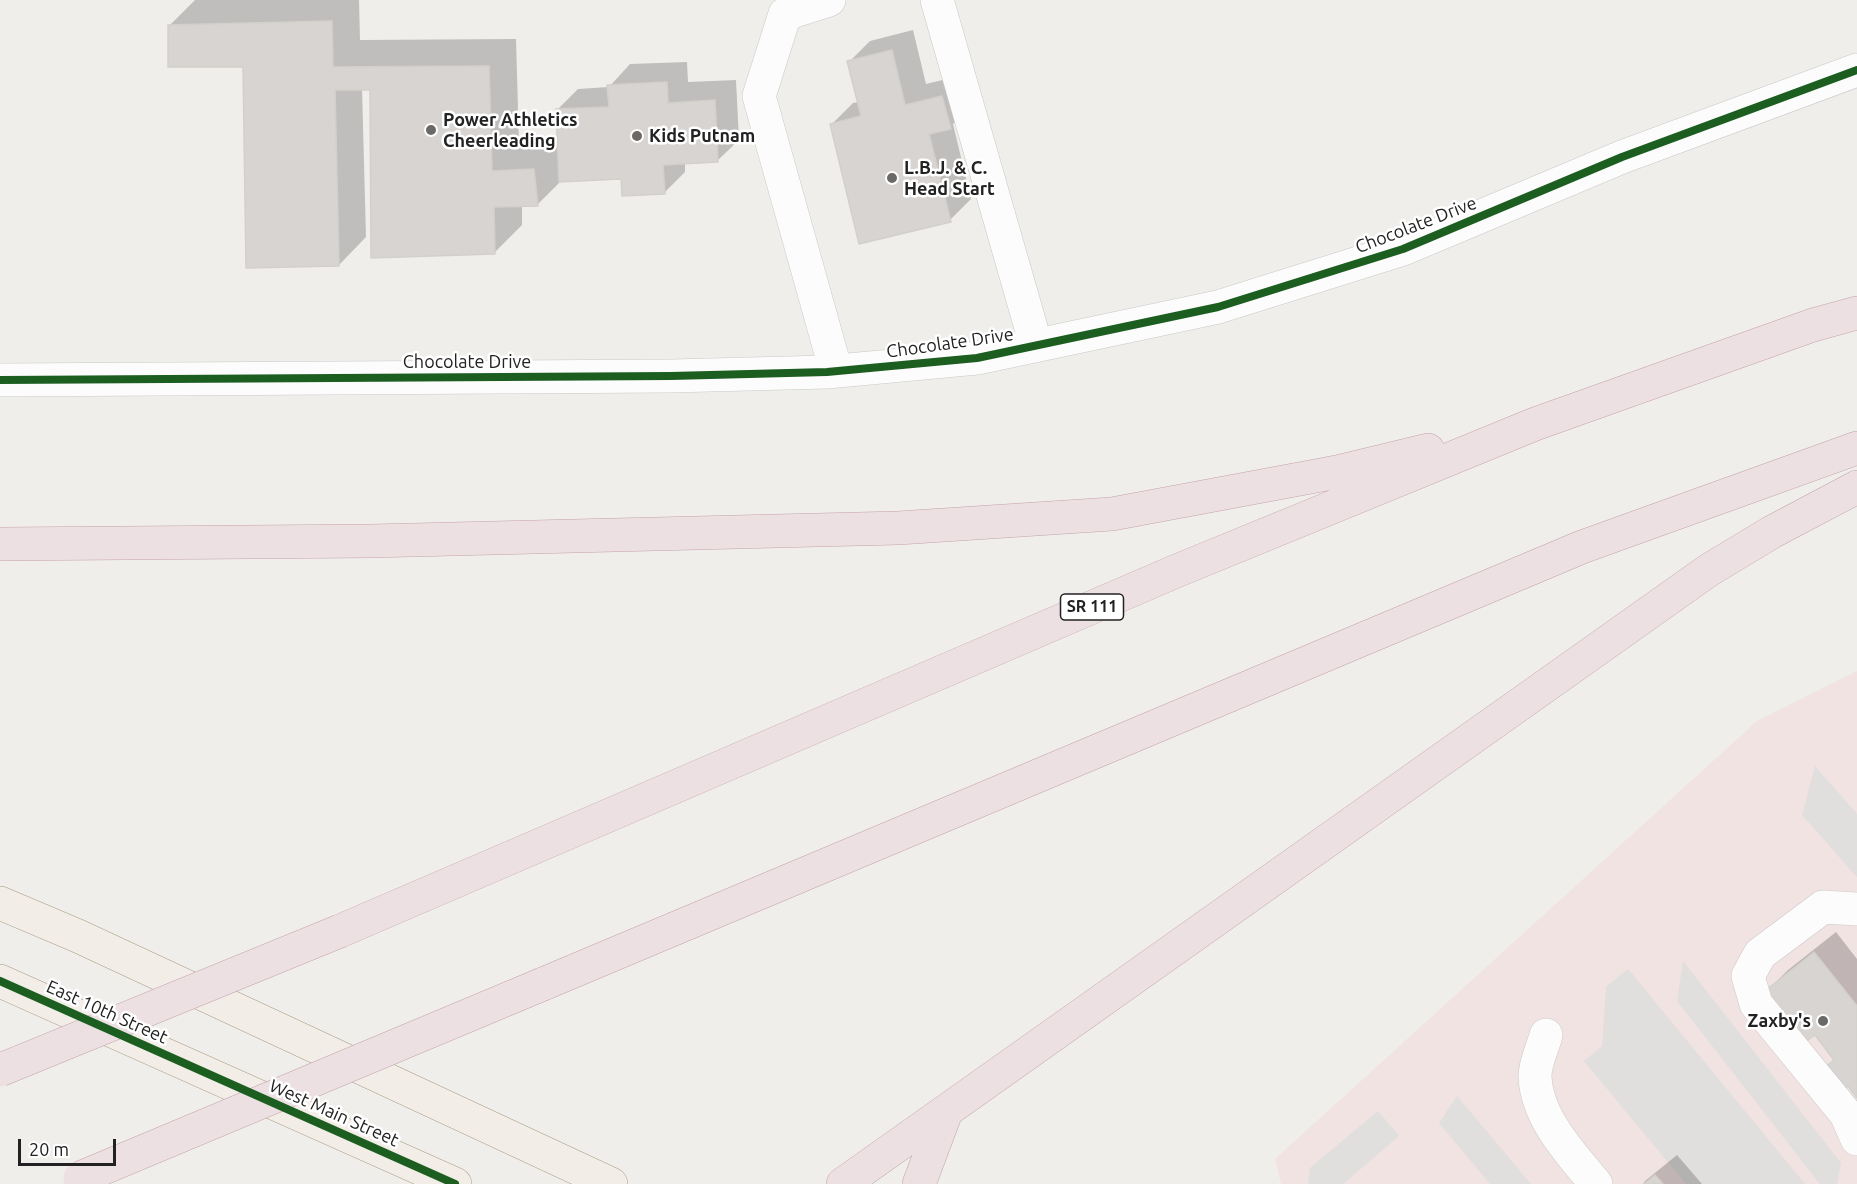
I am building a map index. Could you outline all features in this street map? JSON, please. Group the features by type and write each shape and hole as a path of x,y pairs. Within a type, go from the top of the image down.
{"highway":[{"name":"SR 111","path":"0,1070 340,931 1174,572 1535,424 1813,326 1857,313"},
{"path":"0,544 370,541 897,528 1112,514 1337,472 1535,424"},
{"path":"73,1181 1582,548 1857,448"},
{"path":"843,1184 1708,570 1772,532 1857,487"},
{"path":"919,1184 945,1112"}],"main road":[{"path":"0,903 89,940 611,1184"},
{"name":"East 10th Street","path":"0,981 201,1070"},
{"name":"West Main Street","path":"201,1070 455,1184"}],"street":[{"path":"829,0 785,14 759,96 836,371"},
{"path":"937,0 1036,345"},
{"name":"Chocolate Drive","path":"0,380 659,376 836,371 977,358 1218,307 1403,249 1622,157 1857,70"},
{"path":"1857,909 1823,907 1760,954 1748,976 1756,1004 1846,1114 1857,1139"},
{"path":"1546,1035 1535,1074 1540,1106 1567,1149 1596,1184"}],"shaded area":[{"path":"1857,671 1857,1184 1281,1184 1275,1159 1757,721"},
{"path":"1815,766 1857,814 1857,877 1802,815"},
{"path":"1683,961 1841,1163 1837,1184 1820,1184 1677,1001"},
{"path":"1628,969 1805,1184 1686,1184 1584,1061 1602,1046 1606,987"},
{"path":"1457,1096 1531,1184 1490,1184 1439,1123"},
{"path":"1378,1111 1399,1136 1343,1184 1308,1184 1310,1168"}],"building":[{"name":"Power Athletics Cheerleading","path":"332,21 333,67 489,66 492,171 534,169 538,206 494,207 495,254 371,258 370,90 335,90 339,266 246,268 243,67 168,67 168,25"},
{"name":"L.B.J. & C. Head Start","path":"892,50 905,105 942,96 951,129 929,134 951,222 859,244 830,124 861,116 847,61"},
{"name":"Kids Putnam","path":"667,82 668,103 715,100 718,162 663,165 665,194 622,196 621,179 559,182 556,109 609,107 607,85"},
{"name":"Zaxby's","path":"1814,952 1857,1006 1857,1098 1848,1086 1842,1091 1824,1068 1834,1060 1815,1035 1805,1042 1765,991"},
{"path":"1655,1175 1663,1184 1644,1184"}],"cycle path":[{"path":"0,380 671,376 827,372 977,358 1218,307 1403,249 1622,157 1857,70"},
{"path":"0,981 455,1184"}],"place":[{"name":"Power Athletics Cheerleading","path":"431,130"},
{"name":"Kids Putnam","path":"637,136"},
{"name":"L.B.J. & C. Head Start","path":"892,178"},
{"name":"Zaxby's","path":"1823,1021"}]}
